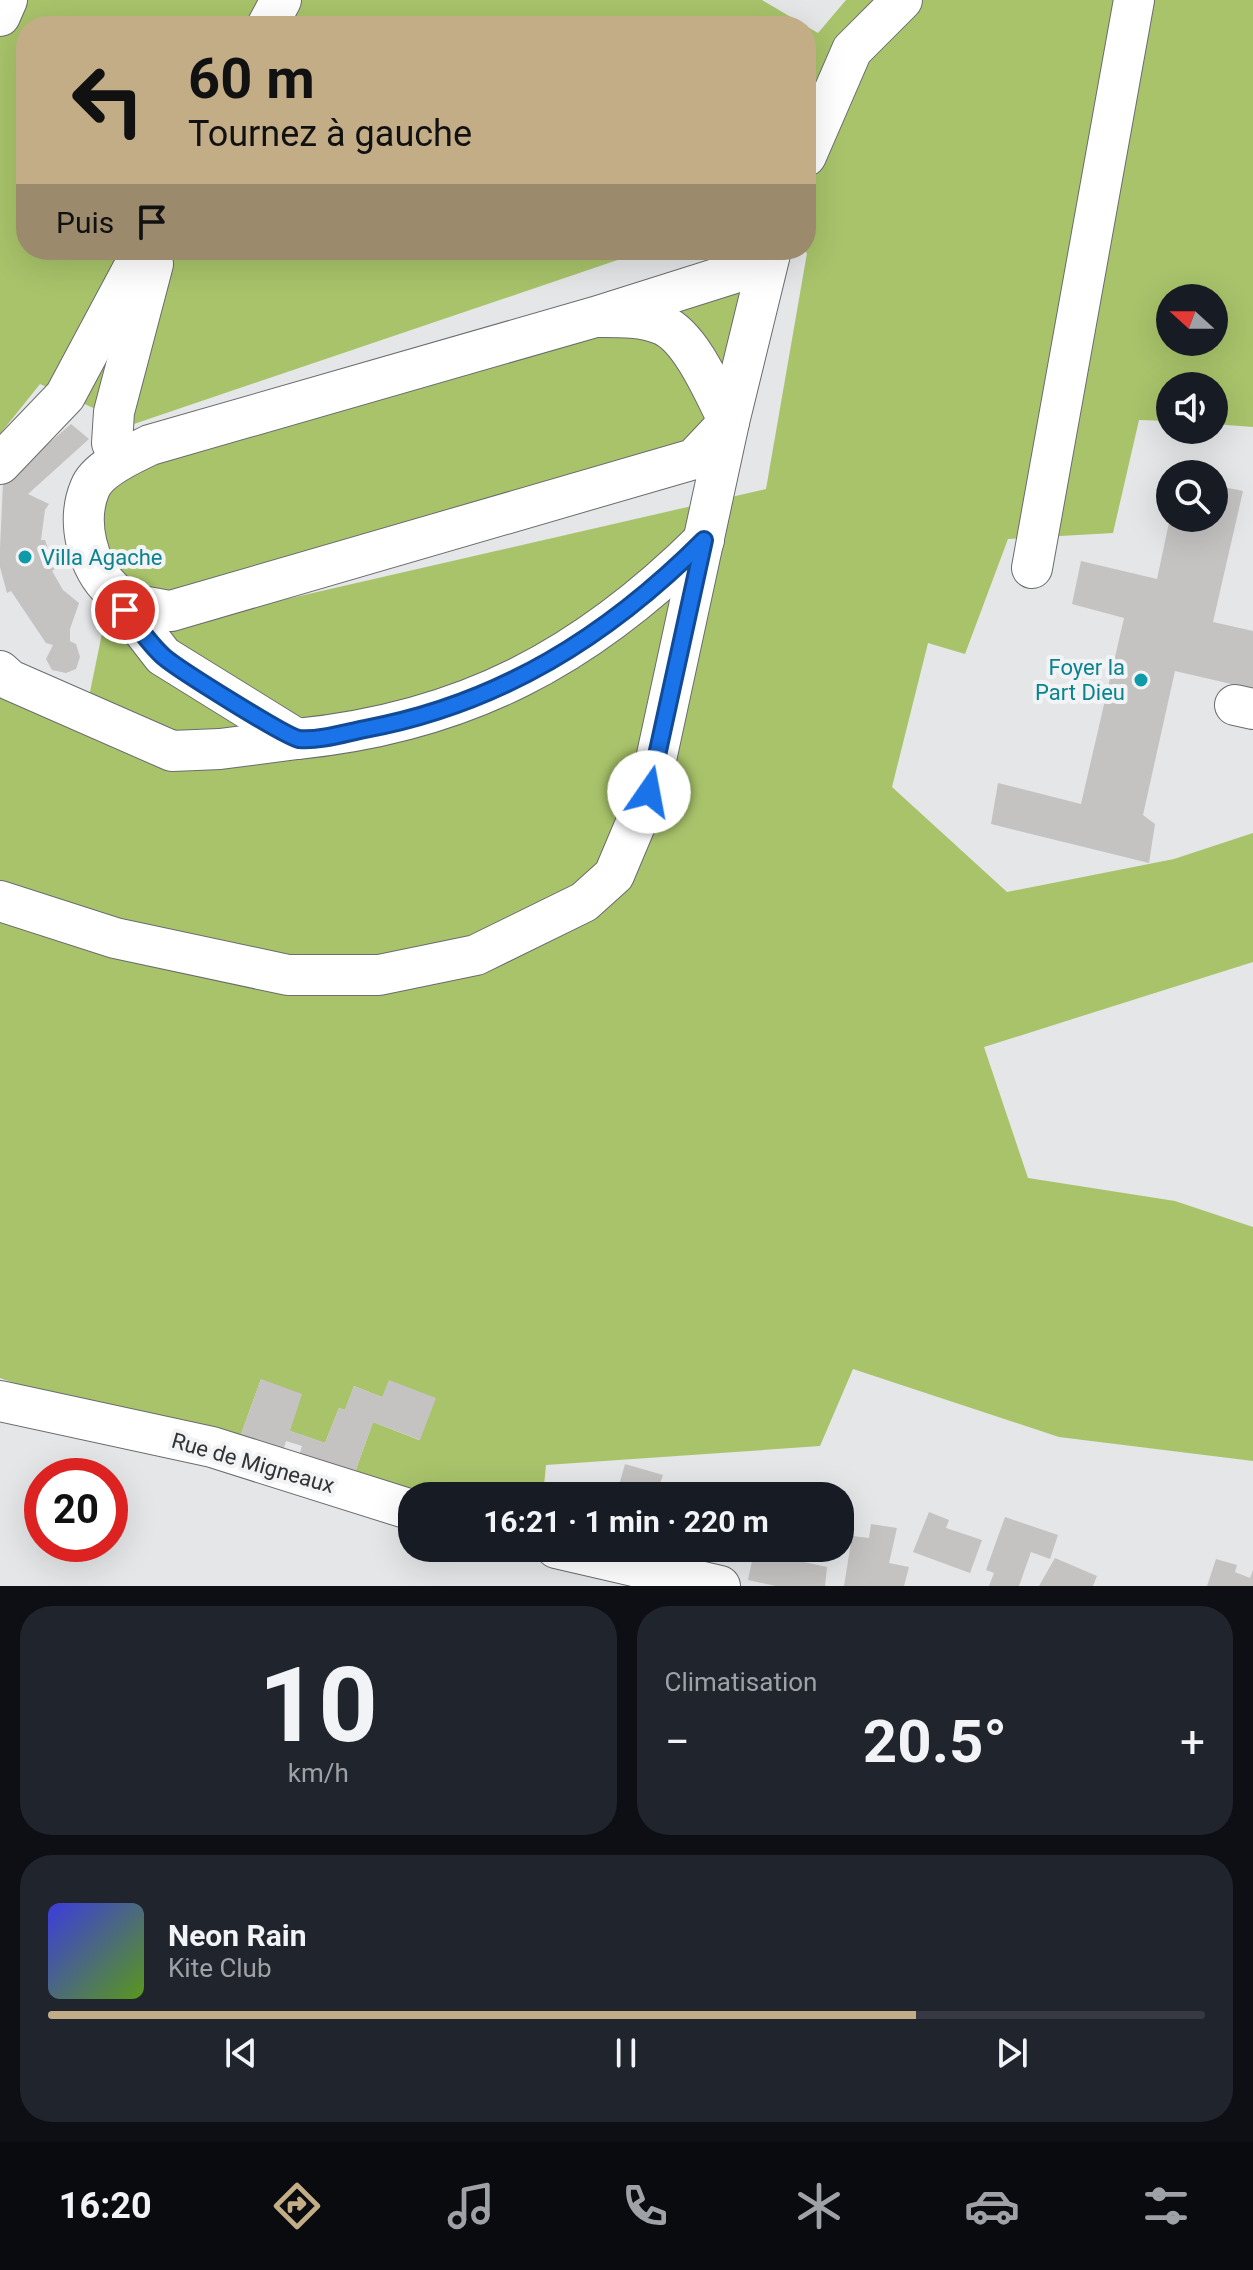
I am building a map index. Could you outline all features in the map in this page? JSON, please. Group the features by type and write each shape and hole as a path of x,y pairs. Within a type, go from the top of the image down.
{"street":[{"path":"0,16 7,0"},
{"path":"816,133 852,50 902,0"},
{"path":"1032,568 1134,0"},
{"path":"0,464 65,396 138,260"},
{"path":"154,260 114,412 116,452 90,486 84,528 92,566 163,656 297,739"},
{"path":"116,452 150,445 595,317 744,270 754,260"},
{"path":"0,901 115,938 288,975 392,973 476,955 584,902 614,875 649,792 704,540 705,472 729,422 769,260"},
{"path":"595,317 636,317 666,326 698,361 729,422"},
{"path":"65,396 70,412 116,452"},
{"path":"114,593 140,606 171,611 705,472"},
{"path":"0,671 10,680 172,751 220,749 407,722 484,695 543,668 666,577 704,540"},
{"name":"Rue de Migneaux","path":"0,1401 212,1447 398,1506"},
{"path":"616,1562 720,1586"}],"green space":[{"path":"0,0 762,0 789,16 16,16 16,260 618,260 131,425 40,384 0,434"},
{"path":"846,0 1253,0 1253,427 1228,425 1228,372 1156,372 1156,421 1139,420 1113,533 1008,539 965,654 928,643 892,787 1007,892 1174,859 1253,833 1253,962 984,1047 1028,1178 1175,1201 1253,1227 1253,1461 1059,1437 853,1369 820,1446 546,1465 544,1482 398,1482 398,1488 354,1475 373,1422 419,1440 435,1398 382,1397 354,1386 345,1410 339,1408 325,1443 290,1431 261,1379 240,1437 26,1387 0,1378 0,683 90,692 106,614 169,626 766,489 806,260 816,260 816,32"},
{"path":"750,274 711,460 162,594 127,581 103,543 102,512 110,489 123,473"}],"building":[{"name":"Villa Agache","path":"71,424 89,439 28,494 49,504 45,510 41,540 45,540 55,569 52,571 63,590 79,603 70,629 70,641 76,644 80,657 76,669 66,673 52,670 46,659 53,645 46,643 11,591 7,593 0,567 0,548 3,483"},
{"name":"Foyer la Part Dieu","path":"1228,488 1243,491 1213,622 1253,631 1253,689 1175,671 1143,815 1155,824 1149,863 991,824 998,783 1081,804 1124,618 1072,604 1081,561 1157,579 1167,532 1228,532"},
{"path":"261,1379 302,1394 290,1431 325,1443 339,1408 345,1410 354,1386 382,1397 389,1380 436,1398 420,1440 373,1422 354,1475 299,1456 302,1446 286,1441 283,1451 240,1437"},
{"path":"625,1464 663,1475 661,1482 620,1482"},
{"path":"929,1512 949,1520 946,1528 982,1540 970,1573 913,1552"},
{"path":"1005,1517 1058,1535 1050,1559 1031,1552 1019,1586 989,1586 994,1573 986,1570"},
{"path":"871,1524 897,1528 889,1563 909,1567 904,1586 844,1586 848,1562 854,1562 854,1536 869,1538"},
{"path":"1055,1558 1097,1576 1093,1586 1039,1586"},
{"path":"1216,1559 1237,1565 1235,1572 1250,1578 1253,1570 1253,1586 1207,1586"},
{"path":"752,1562 804,1562 827,1567 825,1586 776,1586 748,1580"}],"place":[{"name":"Villa Agache","path":"25,557"},
{"name":"Foyer la Part Dieu","path":"1141,680"}],"route":[{"path":"125,610 163,656 229,699 297,739 336,735 407,722 484,695 543,668 610,622 666,577 704,540 649,792"}]}
